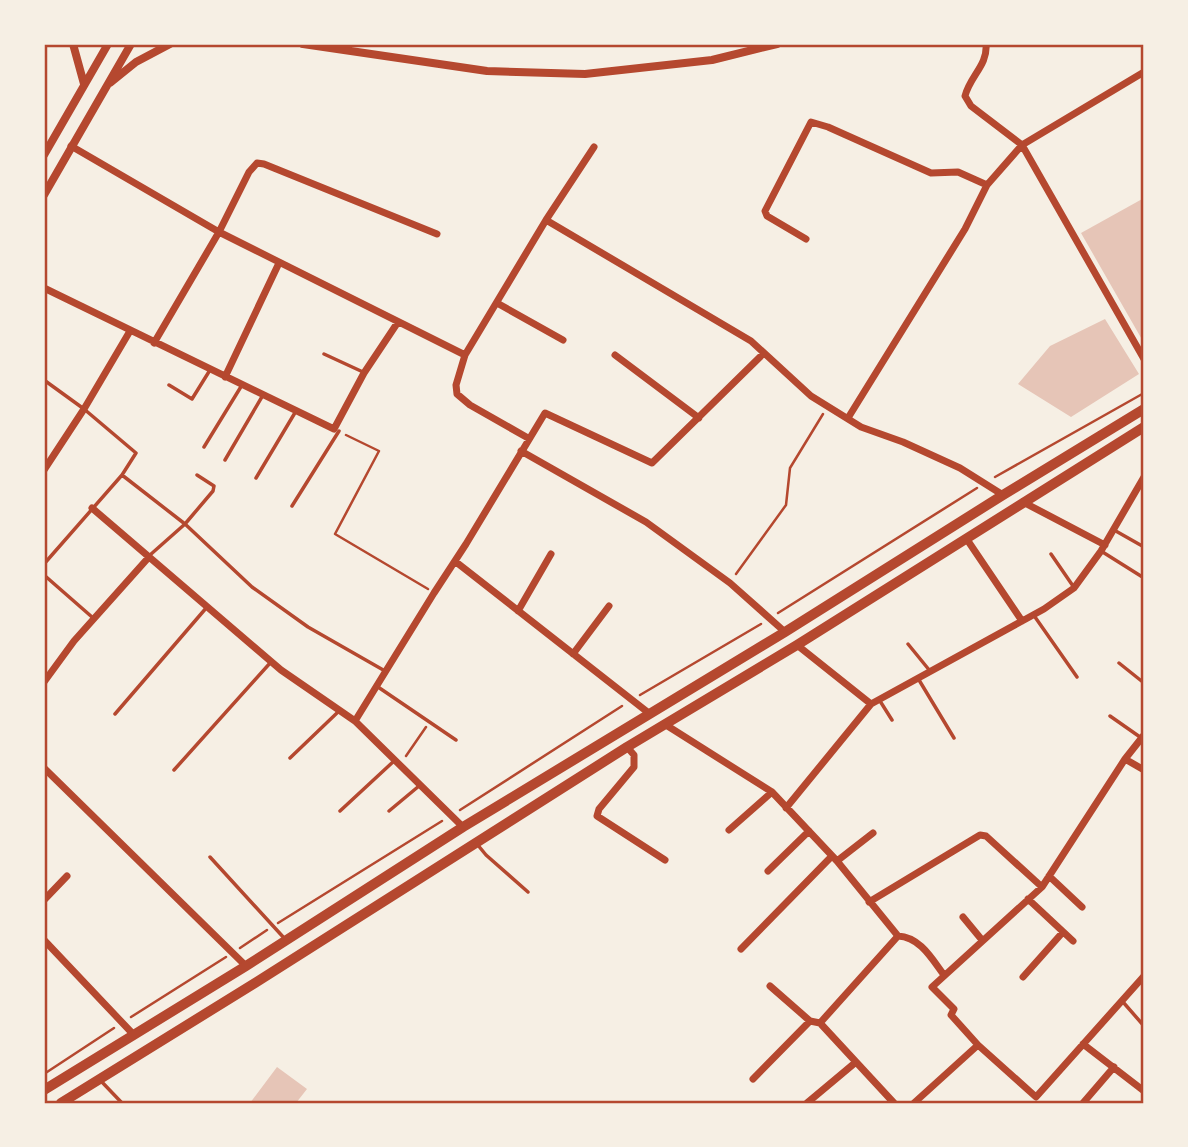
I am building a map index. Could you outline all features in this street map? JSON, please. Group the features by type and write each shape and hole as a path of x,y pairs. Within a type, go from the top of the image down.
{"main road":[{"path":"45,1082 133,1034 246,966 463,827 785,632 1144,409"},
{"path":"61,1103 255,984 627,747 797,645 1144,427"}],"street":[{"path":"73,44 84,85"},
{"path":"44,155 108,44"},
{"path":"44,195 131,44"},
{"path":"106,88 136,62 170,44"},
{"path":"303,44 487,71 585,74 712,61 777,44"},
{"path":"986,44 987,54 983,64 968,83 965,96 971,106 1022,145 1144,359"},
{"path":"848,418 965,229 987,185 1022,145 1144,72"},
{"path":"806,239 767,216 765,211 811,122 931,173 958,172 987,185"},
{"path":"71,146 219,232 466,355"},
{"path":"528,439 470,405 457,394 456,385 466,355 546,220 594,147"},
{"path":"154,343 219,232 248,172 257,163 437,234"},
{"path":"546,220 751,341 811,396 861,427 904,442 938,458 1003,495"},
{"path":"225,377 279,262"},
{"path":"44,288 336,430 365,373 398,322"},
{"path":"497,303 563,340"},
{"path":"44,470 130,331"},
{"path":"355,721 433,593 456,562 545,413 652,463 764,353"},
{"path":"615,355 699,418"},
{"path":"521,451 646,522 730,583 785,632"},
{"path":"786,808 875,701 1033,615 1074,588 1103,548 1144,477"},
{"path":"1023,502 1103,548"},
{"path":"92,508 271,662 355,721 463,827"},
{"path":"966,538 1022,621"},
{"path":"518,611 551,554"},
{"path":"44,682 74,641 149,557"},
{"path":"456,562 650,714"},
{"path":"573,654 609,606"},
{"path":"797,645 875,701"},
{"path":"666,725 772,792 835,859 898,936 915,941 944,975"},
{"path":"1143,737 1125,759 1042,887 934,983 934,990 954,1009 951,1016 978,1045 1036,1097 1144,976"},
{"path":"627,747 634,755 634,767 599,808 597,816 665,860"},
{"path":"1125,759 1144,770"},
{"path":"44,768 246,966"},
{"path":"729,830 772,792"},
{"path":"768,871 809,831"},
{"path":"741,948 835,859 873,832"},
{"path":"869,902 979,835 986,836 1042,887"},
{"path":"44,900 67,876"},
{"path":"1049,876 1082,907"},
{"path":"1028,899 1073,941"},
{"path":"963,917 982,940"},
{"path":"1023,977 1063,932"},
{"path":"820,1023 898,936"},
{"path":"44,940 133,1034"},
{"path":"771,986 810,1021 820,1023 894,1103"},
{"path":"753,1079 810,1021"},
{"path":"1083,1044 1144,1091"},
{"path":"914,1103 978,1045"},
{"path":"807,1103 856,1062"},
{"path":"1083,1103 1114,1067"}],"lane":[{"path":"324,354 365,373"},
{"path":"169,385 192,399 210,370"},
{"path":"44,380 84,409 136,453 122,475 44,564"},
{"path":"204,447 242,384"},
{"path":"225,460 263,395"},
{"path":"256,478 296,411"},
{"path":"292,506 336,430"},
{"path":"122,475 185,524 252,587 308,627 386,671"},
{"path":"149,557 185,524 214,489 197,475"},
{"path":"1114,530 1144,547"},
{"path":"1103,548 1144,578"},
{"path":"1051,554 1074,588"},
{"path":"44,575 94,619"},
{"path":"115,714 208,607"},
{"path":"1033,615 1077,677"},
{"path":"908,644 930,671"},
{"path":"174,770 271,662"},
{"path":"1119,663 1144,683"},
{"path":"918,678 954,738"},
{"path":"376,686 456,740"},
{"path":"875,701 892,720"},
{"path":"290,758 340,710"},
{"path":"1110,716 1143,737"},
{"path":"340,811 398,763"},
{"path":"389,811 421,785"},
{"path":"476,843 528,892"},
{"path":"210,857 285,939"},
{"path":"1123,1002 1144,1026"},
{"path":"99,1079 122,1103"}],"path":[{"path":"45,1082 122,1023 632,700 770,618 985,483 1144,393"},
{"path":"730,583 786,505 790,468 828,406"},
{"path":"336,430 379,451 335,534 433,593"},
{"path":"398,763 429,722"}],"building":[{"path":"1144,198 1144,343 1081,233"},
{"path":"1105,319 1139,374 1071,417 1018,384 1050,346"},
{"path":"277,1067 307,1089 296,1103 250,1103"}]}
